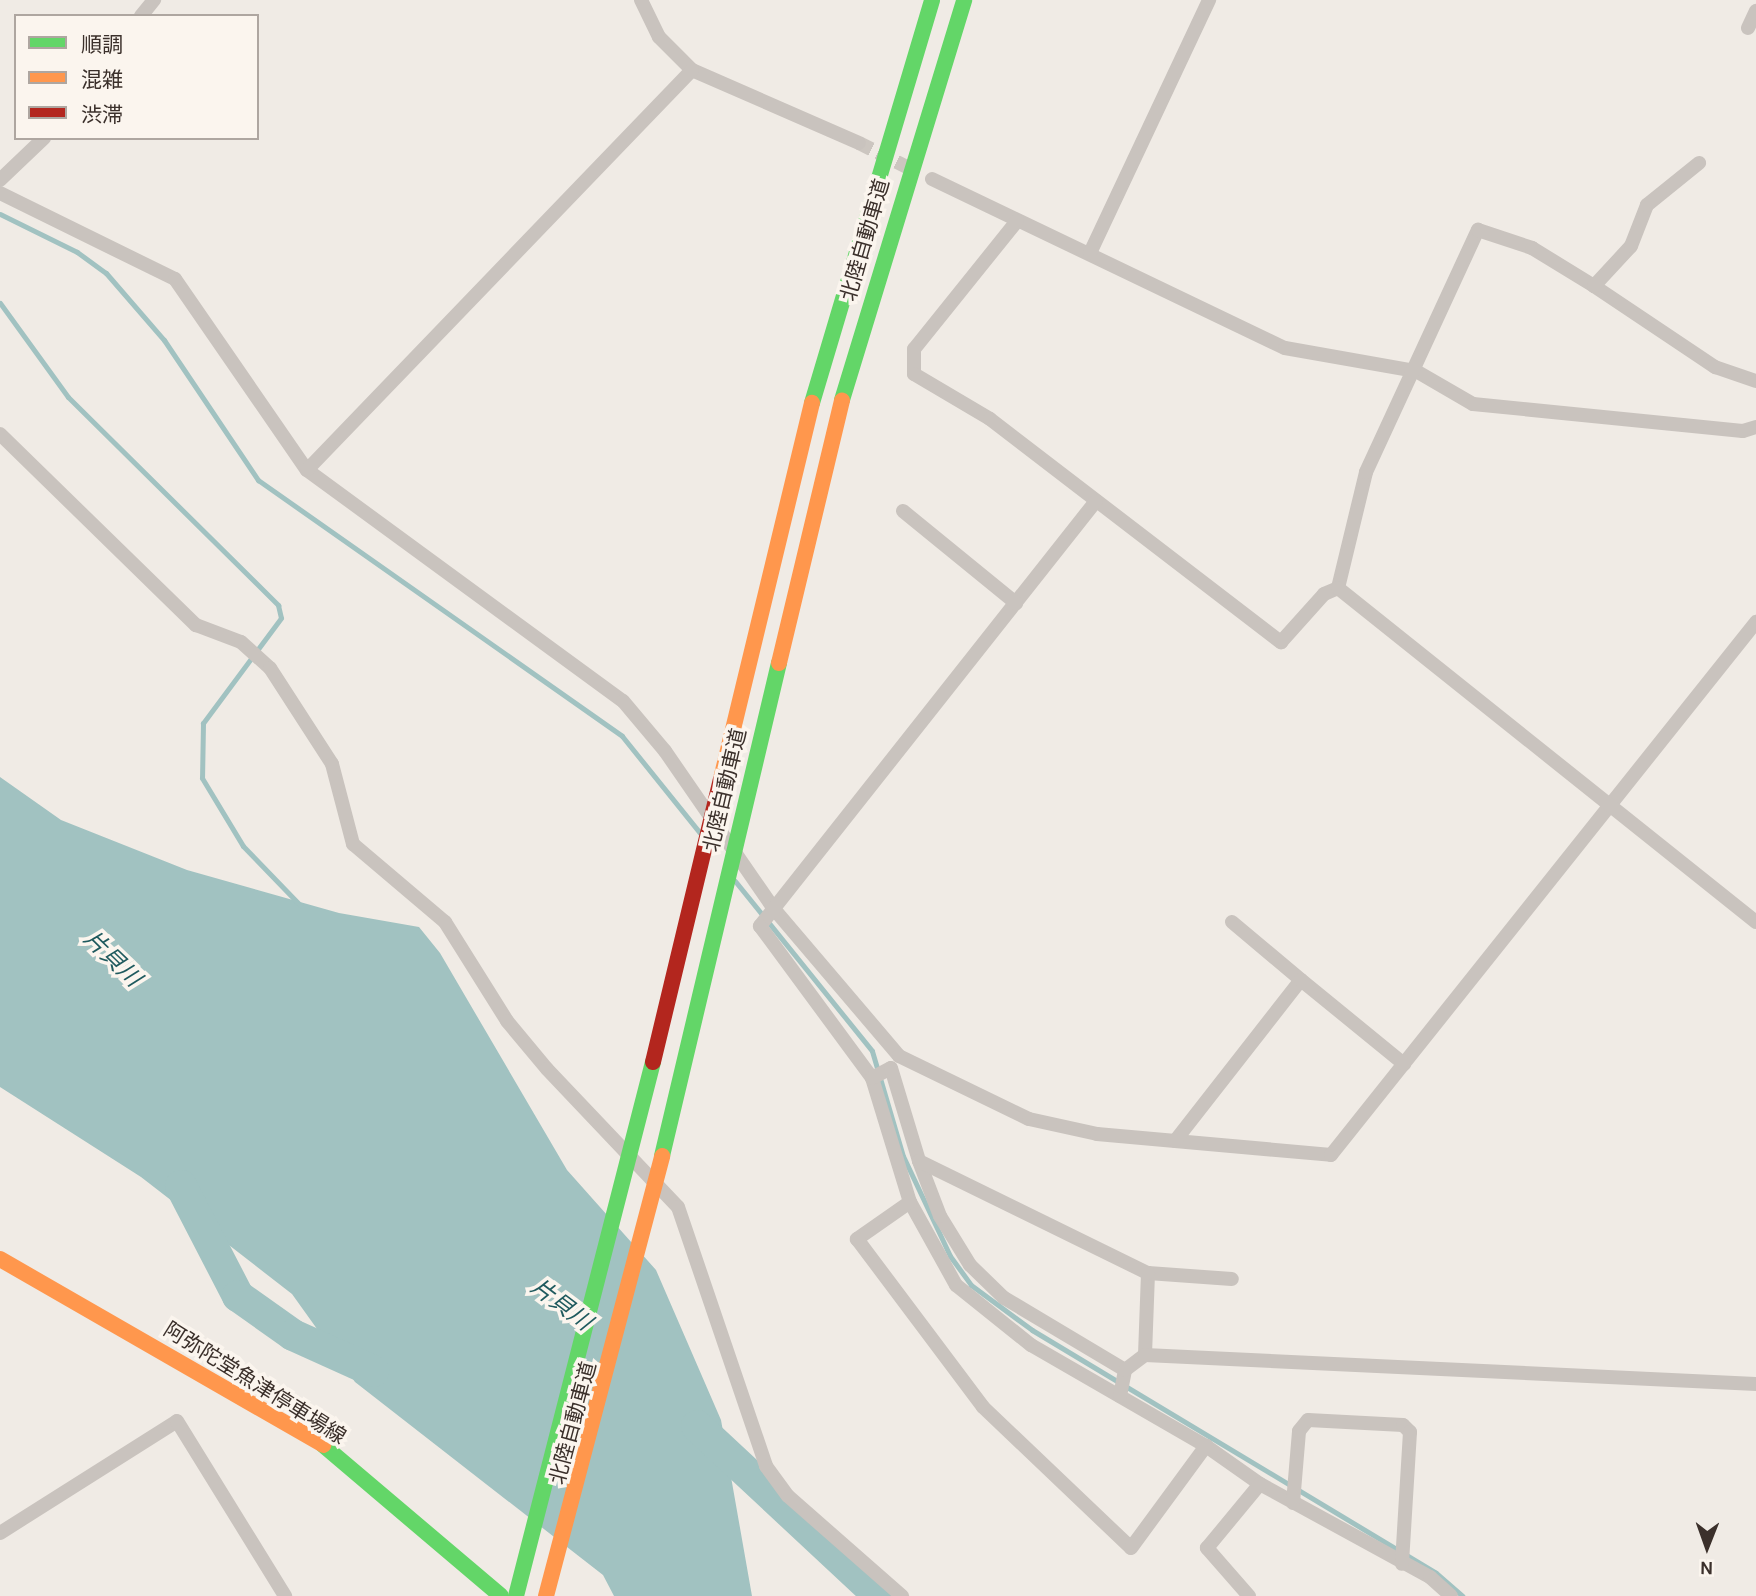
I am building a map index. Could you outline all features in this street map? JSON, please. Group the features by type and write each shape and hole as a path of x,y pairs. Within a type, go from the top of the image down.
{"main road":[{"name":"北陸自動車道","path":"516,1596 572,1395 823,356 932,0"},
{"name":"北陸自動車道","path":"546,1596 632,1282 739,819 849,369 964,0"},
{"name":"阿弥陀堂魚津停車場線","path":"0,1259 320,1443 501,1596"}],"street":[{"path":"143,14 154,0"},
{"path":"641,0 659,37 692,70 859,143"},
{"path":"1090,253 1209,0"},
{"path":"1748,28 1756,11"},
{"path":"307,470 692,70"},
{"path":"0,180 42,140"},
{"path":"1594,286 1631,246 1647,205 1699,163"},
{"path":"932,179 1285,348 1416,371 1473,404 1743,431 1756,427"},
{"path":"0,193 175,279 307,470 623,701 665,751 774,909 895,1062 919,1161 940,1216 970,1265 1004,1298 1125,1370"},
{"path":"1017,221 914,349 914,374 989,419 1281,642 1324,594 1338,588"},
{"path":"1338,588 1366,472 1416,371 1478,230 1532,248 1715,367 1756,381"},
{"path":"0,434 196,625 241,642 270,668 332,764 353,844 445,922 507,1021 539,1060 678,1207 766,1466 788,1496 902,1596"},
{"path":"1096,502 760,926 872,1078 910,1202 939,1259 988,1315 1206,1446 1259,1484 1430,1577 1451,1596"},
{"path":"902,512 1016,603"},
{"path":"1338,588 1756,922"},
{"path":"895,1062 1029,1119 1097,1135 1331,1155 1756,622"},
{"path":"1233,922 1404,1064"},
{"path":"1175,1141 1301,980"},
{"path":"872,1078 895,1062"},
{"path":"919,1161 1148,1273 1232,1279"},
{"path":"910,1202 857,1239 983,1407 1131,1548 1206,1446"},
{"path":"1145,1355 1148,1273"},
{"path":"1120,1396 1125,1370 1145,1355 1756,1384"},
{"path":"0,1534 177,1420 285,1596"},
{"path":"1293,1503 1299,1431 1307,1420 1403,1425 1410,1432 1402,1564"},
{"path":"1249,1596 1207,1548 1259,1484"}],"water":[{"path":"0,777 61,820 187,870 339,913 419,927 440,953 567,1170 656,1270 721,1420 752,1596 614,1596 603,1575 355,1382 292,1294 141,1177 0,1087"}],"waterway":[{"path":"0,214 77,252 106,273 164,340 258,480 622,736 700,833"},
{"path":"0,303 68,397 278,605 281,618 203,723 202,778 243,846 300,905"},
{"path":"735,881 872,1051 903,1156 950,1256 971,1285 1032,1330 1436,1573 1462,1596"},
{"name":"片貝川","path":"181,1186 238,1296 293,1335 373,1371"},
{"name":"片貝川","path":"697,1426 879,1596"}],"tunnel":[{"path":"859,143 915,171"}],"traffic: fast":[{"path":"812,403 932,0"},
{"path":"842,400 964,0"},
{"path":"662,1156 779,663"},
{"path":"516,1596 653,1062"},
{"path":"323,1445 501,1596"}],"traffic: slow":[{"path":"779,663 842,400"},
{"path":"721,779 812,403"},
{"path":"546,1596 662,1156"},
{"path":"0,1259 323,1445"}],"traffic: jam":[{"path":"653,1062 721,779"}]}
